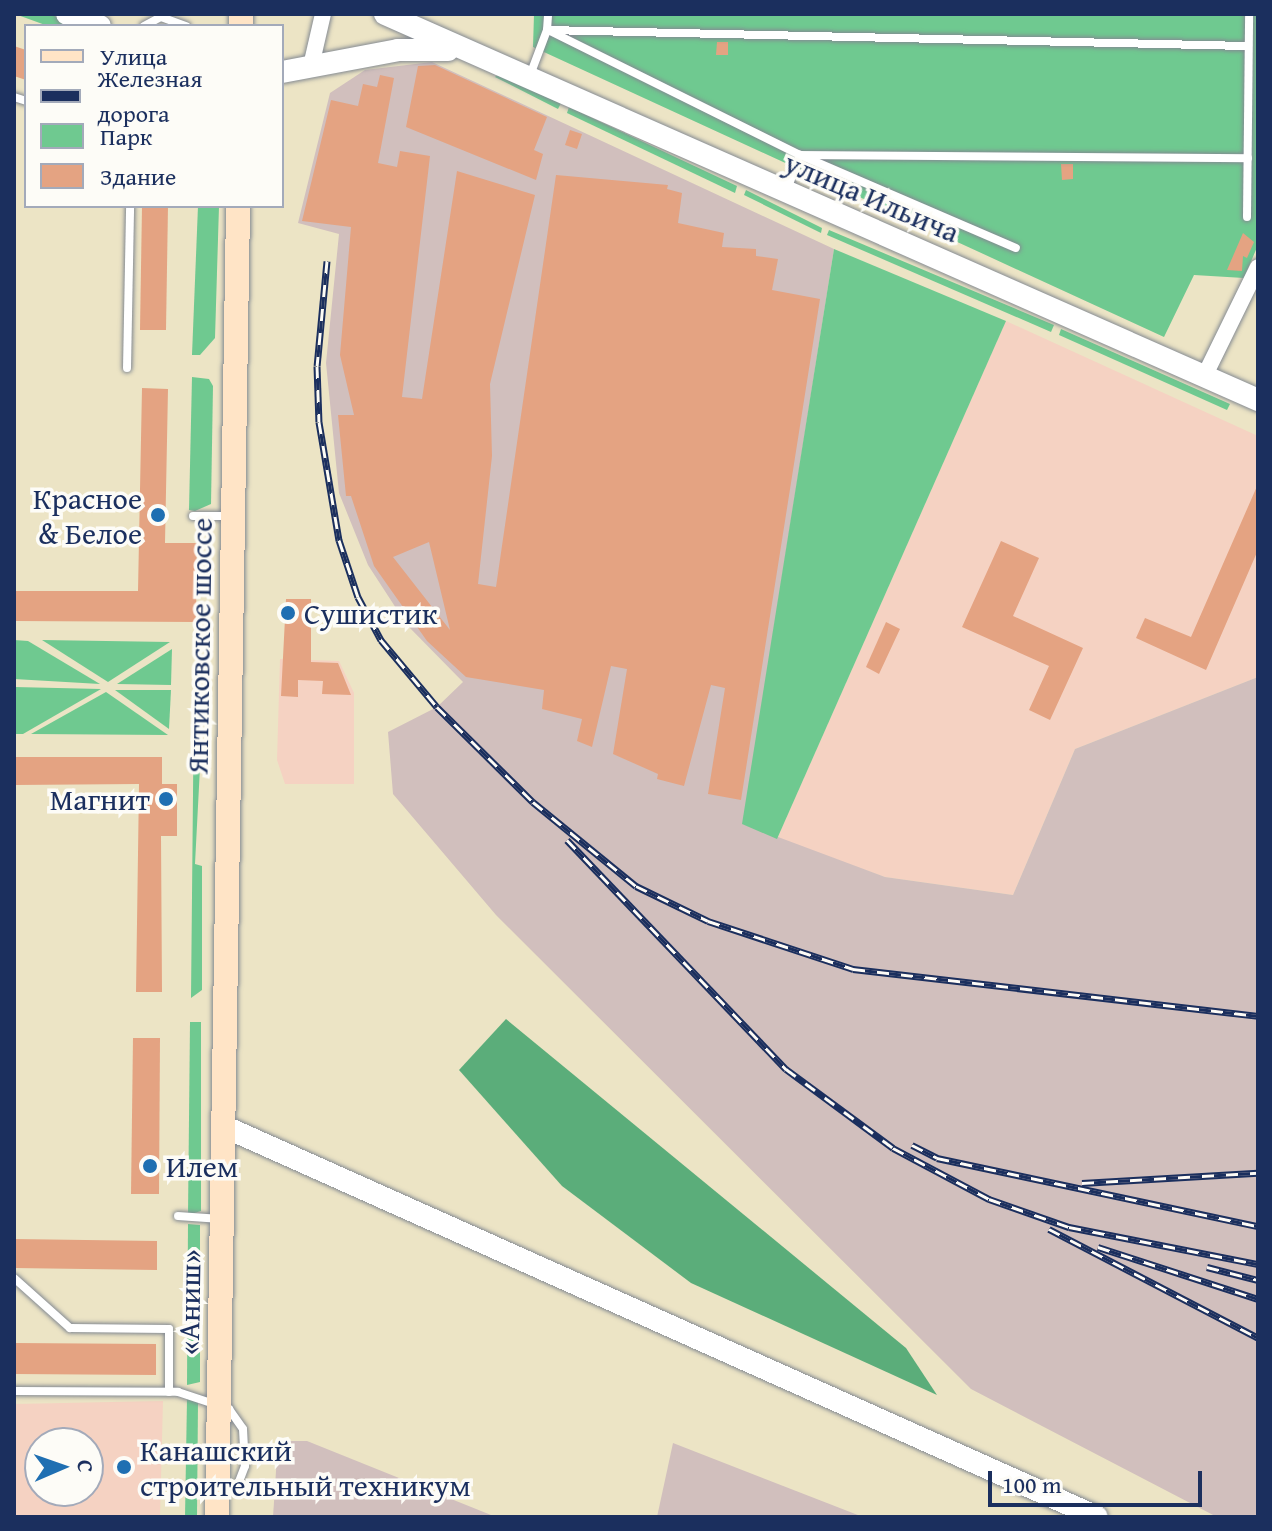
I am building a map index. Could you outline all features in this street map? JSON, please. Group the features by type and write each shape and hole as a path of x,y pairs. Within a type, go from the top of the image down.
{"main road":[{"name":"Янтиковское шоссе","path":"224,1087 238,208"},
{"name":"«Аниш»","path":"218,1505 224,1087"}],"street":[{"path":"67,14 94,24"},
{"path":"311,66 323,14"},
{"name":"улица Ильича","path":"385,14 409,19 462,52 1258,400"},
{"path":"398,50 409,19"},
{"name":"улица Ильича","path":"284,72 398,50 462,52"},
{"path":"1205,375 1258,267"},
{"path":"223,1126 1097,1517"}],"lane":[{"path":"528,80 547,30 548,14"},
{"path":"1247,217 1249,14"},
{"path":"148,24 161,17 180,24"},
{"path":"547,30 1248,46"},
{"path":"547,30 800,155 1016,248"},
{"path":"800,155 1248,158"},
{"path":"786,192 800,155"},
{"path":"127,368 130,208"},
{"path":"193,516 233,515"},
{"path":"178,1216 222,1219"},
{"path":"14,1278 70,1328 169,1329 169,1392"},
{"path":"14,1391 169,1392 219,1404"}],"shaded area":[{"path":"432,62 834,249 743,824 885,877 1013,895 1075,749 1258,677 1258,1517 1217,1517 971,1389 496,915 393,794 388,732 437,707 463,682 407,625 368,565 339,493 326,363 339,234 298,223 330,93 365,70"},
{"path":"1006,321 1258,436 1258,677 1075,749 1013,895 885,877 777,839"},
{"path":"280,659 339,661 354,693 354,784 285,784 277,760"},
{"name":"Канашский строительный техникум","path":"163,1401 160,1517 14,1517 14,1404"},
{"path":"278,1441 307,1441 496,1517 273,1517"},
{"path":"673,1443 863,1517 657,1517"}],"green space":[{"path":"15,14 49,14 76,24 42,24"},
{"path":"534,14 1258,14 1258,245 1244,278 1194,275 1164,337 533,47"},
{"path":"498,74 561,103 558,109 495,77"},
{"path":"569,107 737,186 735,193 567,113"},
{"path":"746,190 822,228 821,233 744,195"},
{"path":"198,208 219,208 215,338 200,355 192,355"},
{"path":"829,230 1054,325 1051,332 827,235"},
{"path":"834,249 1006,321 777,839 742,824"},
{"path":"1061,329 1230,404 1227,410 1059,335"},
{"path":"192,377 209,379 213,386 211,504 195,511 189,510"},
{"path":"14,640 28,641 100,684 14,679"},
{"path":"42,640 170,642 108,682"},
{"path":"172,649 171,685 117,684"},
{"path":"14,687 101,689 23,734 14,734"},
{"path":"115,690 171,690 169,729"},
{"path":"204,690 195,864 202,866 202,990 191,998 194,691"},
{"path":"106,692 168,735 31,734"},
{"path":"506,1019 906,1348 937,1395 691,1283 562,1186 459,1070"},
{"path":"190,1022 201,1022 201,1211 188,1215"},
{"path":"188,1224 200,1225 200,1382 187,1385"},
{"path":"187,1399 198,1402 197,1517 185,1517"}],"building":[{"path":"717,42 728,42 728,55 716,55"},
{"path":"14,46 24,49 24,79 14,76"},
{"path":"435,65 547,117 534,150 543,154 536,180 406,127 418,66"},
{"path":"380,75 394,78 378,163 397,167 400,151 430,156 402,397 422,399 457,171 535,195 490,384 492,456 478,584 496,587 556,175 668,185 667,189 682,193 678,223 724,233 722,247 756,249 756,256 778,259 772,290 820,299 741,800 708,794 725,688 711,685 684,786 657,779 658,774 613,754 627,669 611,666 592,747 577,741 582,719 542,709 544,690 466,677 427,641 374,566 351,496 346,496 338,415 354,415 340,355 351,227 302,221 331,100 358,106 363,84 377,87","holes":["429,542 450,630 393,557"]},
{"path":"570,130 582,134 577,149 565,145"},
{"path":"1061,164 1073,164 1073,179 1062,180"},
{"path":"142,208 168,208 166,330 140,330"},
{"path":"1243,233 1254,242 1247,258 1243,256 1242,271 1227,270"},
{"path":"142,388 168,389 165,543 197,543 196,622 14,621 14,591 138,591"},
{"path":"1258,484 1258,550 1206,670 1136,638 1145,618 1191,637"},
{"path":"1001,541 1039,558 1013,616 1083,648 1050,720 1029,710 1049,666 962,627"},
{"path":"286,599 311,599 311,662 338,663 351,695 322,694 323,681 298,680 298,697 281,696"},
{"path":"886,622 900,629 879,674 866,667"},
{"path":"14,757 162,757 162,784 177,784 177,836 161,836 162,992 136,992 139,784 14,785"},
{"path":"133,1038 160,1038 159,1194 131,1194"},
{"path":"14,1239 157,1241 157,1270 14,1268"},
{"path":"14,1343 156,1344 156,1375 14,1374"}],"railway":[{"path":"327,261 317,366 319,422 339,540 358,597 381,640 437,707 533,802 636,886 708,921 853,969 1258,1016"},
{"path":"567,840 786,1069 893,1148 989,1199 1069,1227 1258,1264"},
{"path":"912,1145 937,1158 1258,1226"},
{"path":"1082,1183 1258,1173"},
{"path":"1049,1229 1258,1338"},
{"path":"1098,1247 1258,1299"},
{"path":"1207,1267 1258,1280"}],"place":[{"name":"Красное & Белое","path":"158,515"},
{"name":"Сушистик","path":"288,613"},
{"name":"Магнит","path":"166,799"},
{"name":"Илем","path":"150,1166"},
{"name":"Канашский строительный техникум","path":"124,1467"}]}
